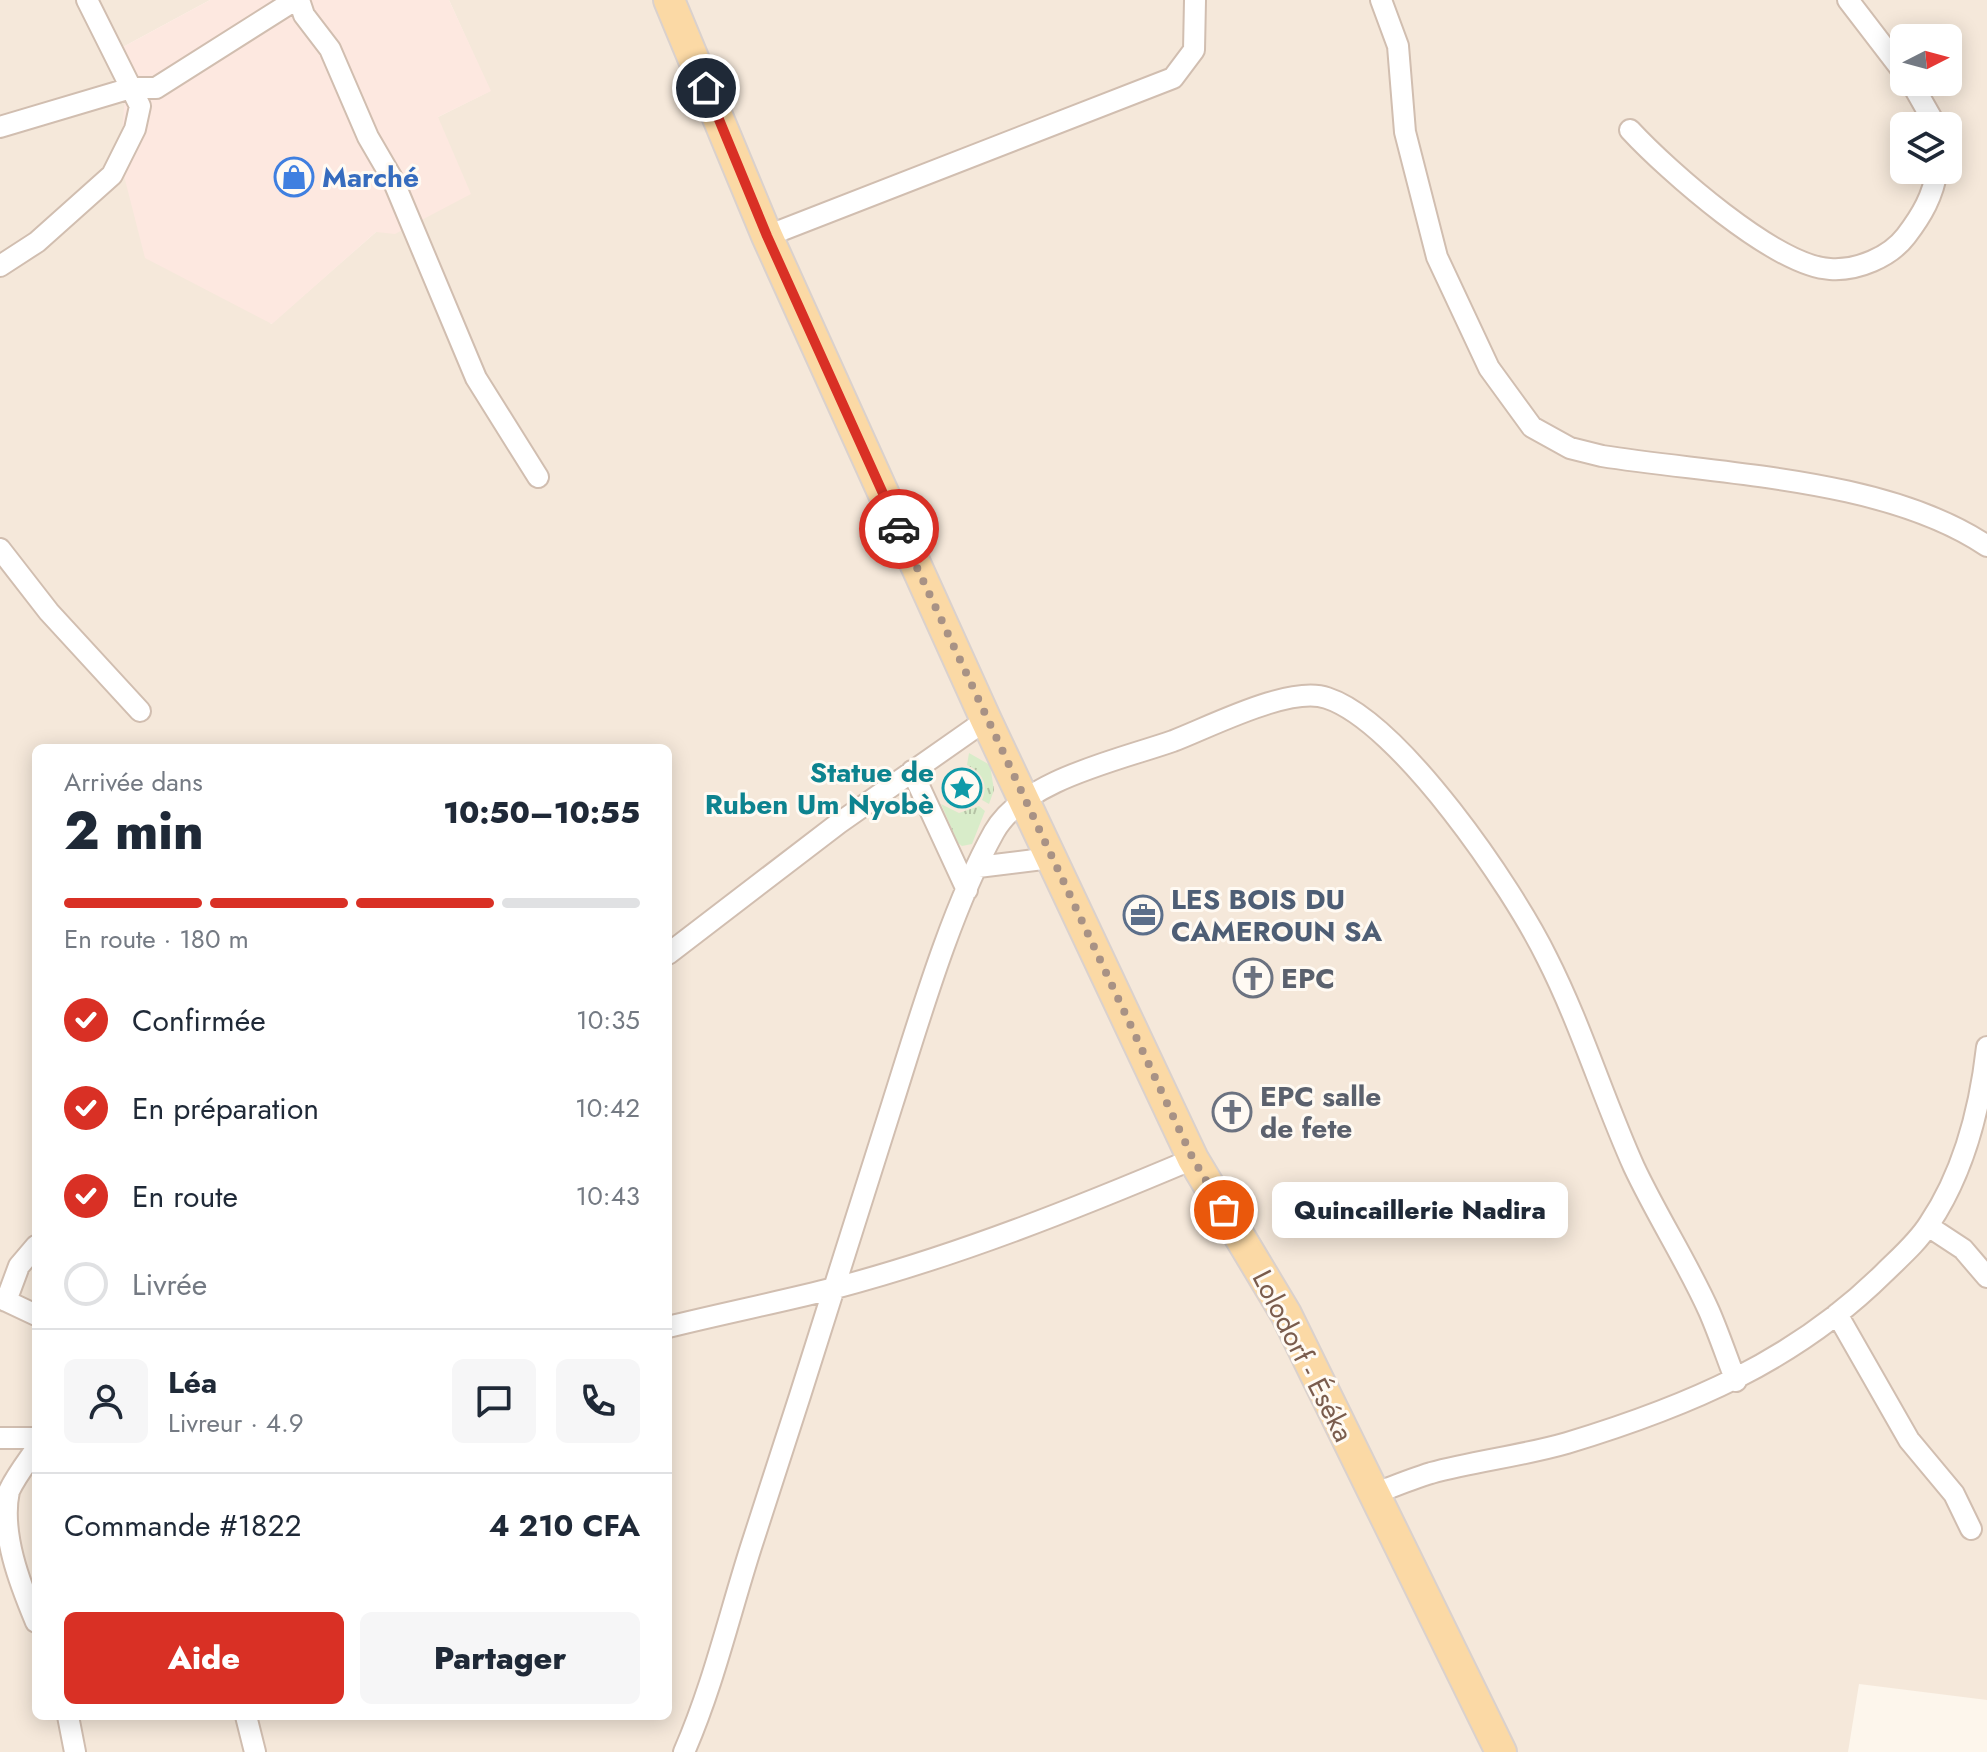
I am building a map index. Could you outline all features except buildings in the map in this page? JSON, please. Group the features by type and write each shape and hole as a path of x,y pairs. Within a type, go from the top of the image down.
{"main road":[{"name":"Lolodorf - Éséka","path":"669,0 767,236 986,720 1193,1159 1286,1314 1501,1752"}],"street":[{"path":"0,266 37,242 112,175 135,129 140,106 87,0"},
{"path":"0,127 131,88 156,88 297,0 304,15 330,49 368,137 393,180 476,378 538,477"},
{"path":"767,236 1173,78 1194,50 1195,0"},
{"path":"1381,0 1398,46 1405,132 1437,257 1489,368 1532,427 1570,448 1602,456 1872,497 1931,515 1987,546"},
{"path":"1848,0 1890,55"},
{"path":"1630,130 1662,165 1727,215 1777,248 1830,269 1871,263 1899,246 1918,221 1935,184"},
{"path":"0,549 49,612 140,711"},
{"path":"684,1752 707,1700 746,1563 906,1061 967,890 1005,814 1023,798 1075,775 1291,697 1313,695 1330,698 1393,744 1427,782 1488,863 1546,954 1614,1122 1646,1193 1707,1308 1736,1381"},
{"path":"672,951 912,771 986,720"},
{"path":"912,771 967,890"},
{"path":"978,867 1051,858"},
{"path":"1374,1494 1430,1473 1564,1444 1639,1420 1736,1381 1806,1339 1863,1294 1928,1226 1949,1190 1969,1138 1983,1083 1987,1047"},
{"path":"672,1326 836,1288 1003,1233 1193,1159"},
{"path":"1928,1226 1963,1249 1987,1277"},
{"path":"32,1251 19,1266 3,1300 32,1313"},
{"path":"1837,1314 1874,1372 1909,1440 1954,1494 1971,1529"},
{"path":"0,1438 32,1438"},
{"path":"32,1455 8,1493 3,1517 10,1560 32,1612"},
{"path":"69,1720 75,1752"},
{"path":"247,1720 255,1752"}],"shaded area":[{"path":"0,0 210,0 123,47 271,324 376,232 438,117 490,91 449,0 1987,0 1987,1700 1859,1684 1848,1752 0,1752"},
{"name":"Marché","path":"210,0 449,0 491,91 438,117 471,194 395,234 376,232 272,324 145,258 120,160 128,56 123,47"}],"green space":[{"path":"969,753 990,765 994,790 989,804 982,800 985,789 983,779 967,765"},
{"path":"941,804 959,813 979,806 985,811 972,844 962,846 958,843"}],"way so far":[{"path":"899,529 1193,1159 1224,1210"}],"place":[{"name":"Marché","path":"294,177"},
{"name":"Statue de Ruben Um Nyobè","path":"962,788"},
{"name":"LES BOIS DU CAMEROUN SA","path":"1143,915"},
{"name":"EPC","path":"1253,978"},
{"name":"EPC salle de fete","path":"1232,1112"},
{"name":"Quincaillerie Nadira","path":"1224,1210"}],"route":[{"path":"706,88 767,236 899,529"}]}
